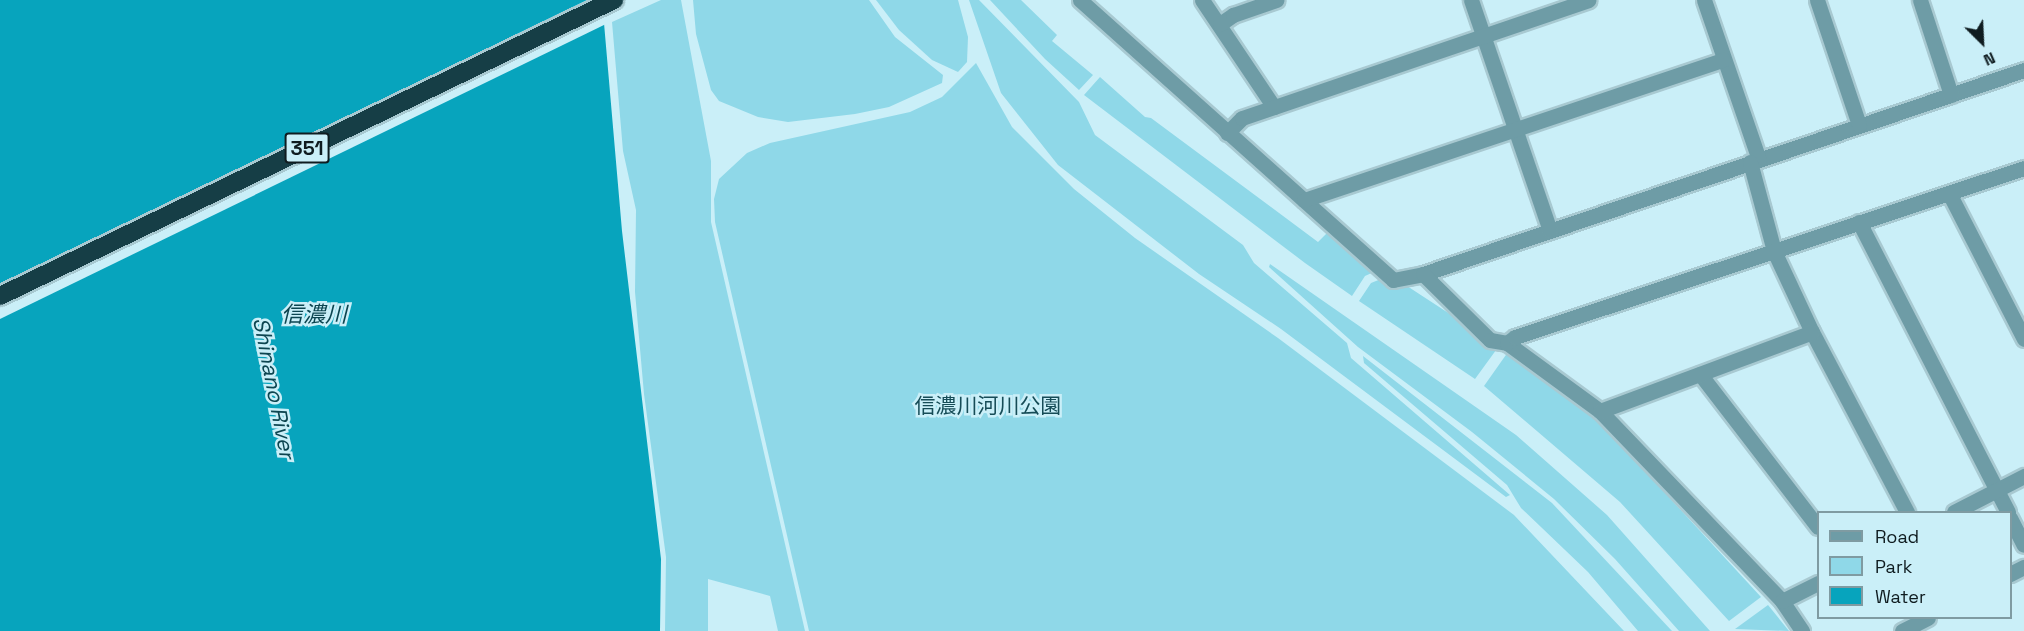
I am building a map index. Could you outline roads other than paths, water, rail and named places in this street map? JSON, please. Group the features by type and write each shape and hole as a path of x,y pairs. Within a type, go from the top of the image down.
{"highway":[{"name":"351","path":"0,296 614,0"}],"street":[{"path":"1080,0 1392,280 1422,274 2024,70"},
{"path":"1202,0 1274,107"},
{"path":"1220,24 1233,15 1276,0"},
{"path":"1471,0 1550,231"},
{"path":"1227,133 1242,118 1588,0"},
{"path":"1704,0 1754,161 1774,251 1812,332 1906,511"},
{"path":"1817,0 1859,125"},
{"path":"1920,0 1951,94"},
{"path":"1304,200 1723,60"},
{"path":"1507,343 1515,337 2024,168"},
{"path":"1949,193 2024,339"},
{"path":"1859,222 2007,511"},
{"path":"1422,274 1490,340 1507,343 1600,411 1782,602 1802,631"},
{"path":"1600,411 1812,332"},
{"path":"1700,374 1817,526"},
{"path":"1958,511 2024,476"},
{"path":"2012,522 2024,544"},
{"path":"1782,602 1817,584"},
{"path":"1902,631 1926,619"}],"water":[{"name":"信濃川","path":"0,0 602,0 622,231 661,559 660,631 0,631"}],"water label":[{"name":"Shinano River","path":"274,388"}],"park label":[{"name":"信濃川河川公園","path":"988,406"}]}
